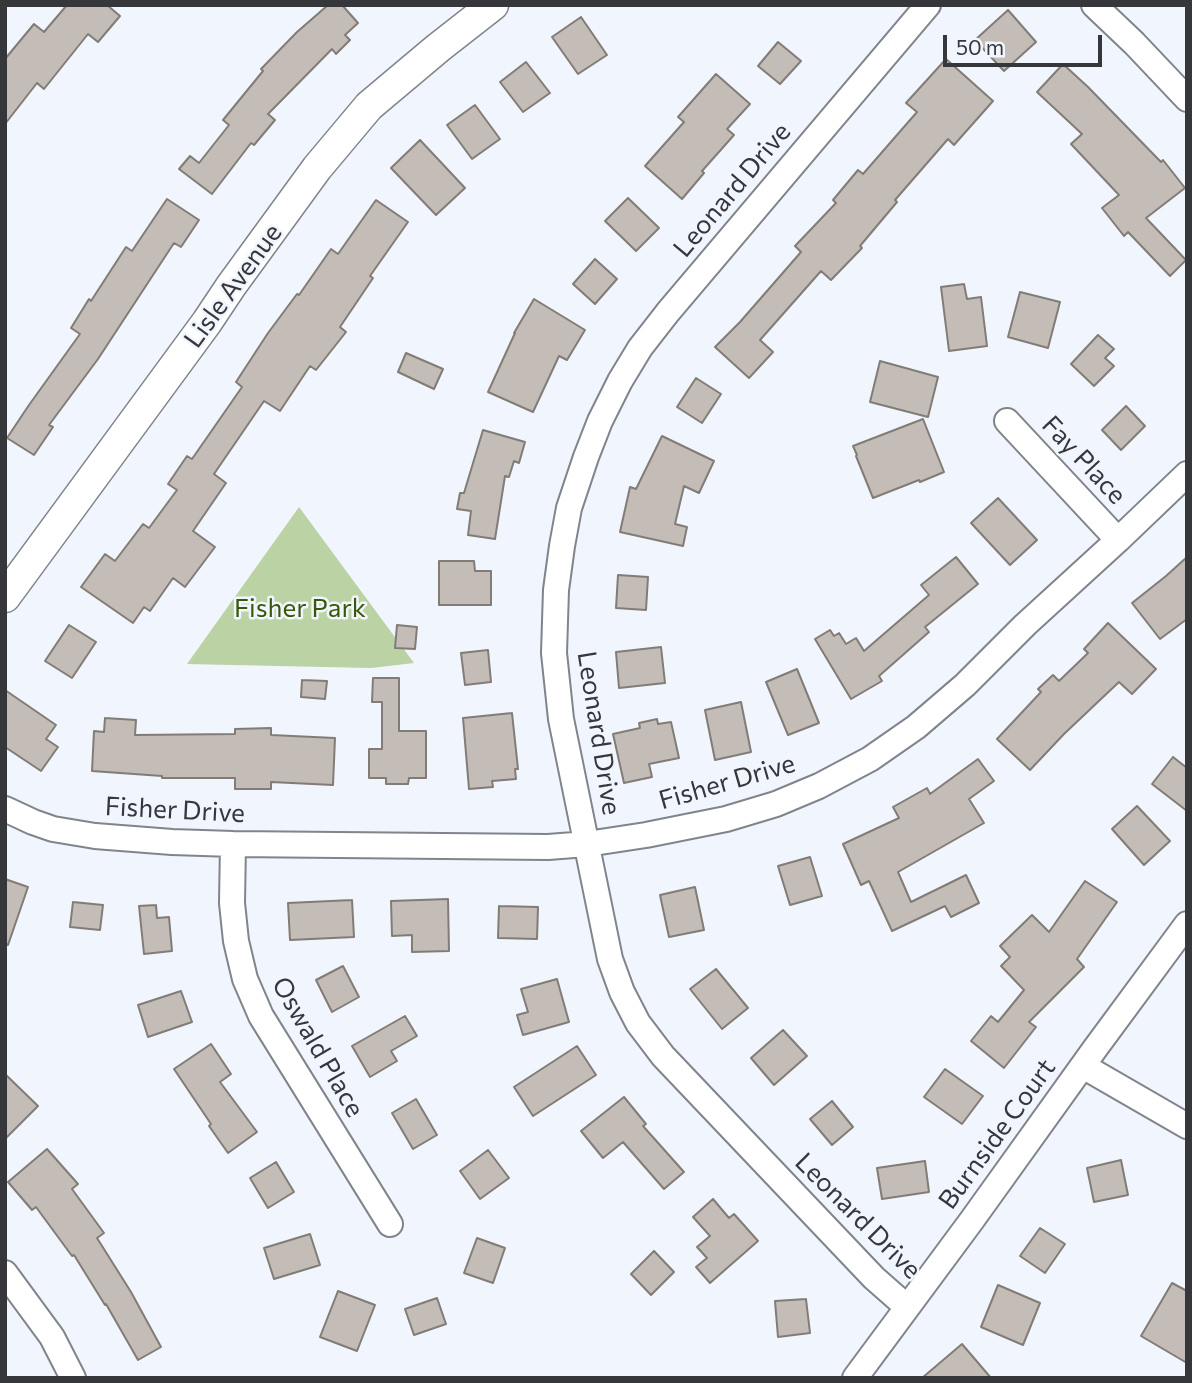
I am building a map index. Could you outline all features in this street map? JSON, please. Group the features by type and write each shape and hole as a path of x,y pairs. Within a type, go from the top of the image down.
{"street":[{"name":"Lisle Avenue","path":"5,597 317,168 369,106 494,5"},
{"name":"Leonard Drive","path":"907,1307 874,1278 663,1056 638,1023 622,992 610,959 561,719 554,653 556,590 569,508 600,421 620,381 640,348 668,312 928,5"},
{"path":"1094,5 1187,99"},
{"name":"Fay Place","path":"1007,421 1118,540"},
{"name":"Fisher Drive","path":"5,809 53,829 95,836 233,844 534,847 587,844 726,819 820,786 870,759 916,727 965,685 1025,625 1187,474"},
{"name":"Oswald Place","path":"233,844 232,903 236,941 245,979 261,1016 390,1224"},
{"name":"Burnside Court","path":"855,1378 1187,924"},
{"path":"1083,1066 1187,1126"},
{"path":"5,1273 52,1337 73,1378"}],"green space":[{"name":"Fisher Park","path":"299,507 414,663 371,668 187,664"}],"building":[{"path":"67,5 107,5 120,16 98,42 88,34 44,89 37,83 5,124 5,59 34,24 44,32"},
{"path":"328,5 342,5 358,23 345,35 350,40 336,54 332,49 268,114 275,120 254,145 251,143 212,194 179,169 190,156 199,163 229,125 223,120 263,71 261,69"},
{"path":"1008,10 1036,42 1004,71 975,40"},
{"path":"581,17 607,55 578,74 552,37"},
{"path":"778,42 801,61 780,84 758,66"},
{"path":"946,59 993,101 954,145 948,139 895,200 897,202 860,246 862,248 831,280 821,271 760,340 773,352 749,378 715,347 801,252 795,246 836,203 833,200 858,170 863,174 917,112 906,103"},
{"path":"526,62 550,93 523,112 500,82"},
{"path":"1063,64 1161,162 1163,160 1185,188 1146,218 1186,260 1170,276 1128,232 1124,236 1102,208 1119,195 1071,144 1082,134 1037,92"},
{"path":"716,74 750,104 727,129 734,135 702,171 704,173 682,199 645,166 684,122 678,117"},
{"path":"475,105 500,139 472,159 447,125"},
{"path":"420,140 465,188 436,215 391,168"},
{"path":"628,198 659,228 636,251 605,221"},
{"path":"167,199 199,220 181,247 174,243 98,359 49,425 53,427 34,455 7,438 80,334 71,328 89,299 91,301 126,247 132,251"},
{"path":"376,200 408,222 370,276 373,278 340,327 346,332 316,370 310,366 280,411 264,401 214,474 226,483 193,531 215,547 185,587 173,578 150,611 144,607 133,623 81,587 105,554 115,561 143,524 149,528 177,490 168,484 187,456 192,459 242,387 236,382 268,333 331,249 338,254"},
{"path":"595,259 617,279 595,304 573,284"},
{"path":"964,284 967,299 981,297 987,346 949,351 941,287"},
{"path":"1020,292 1060,302 1048,348 1008,337"},
{"path":"534,299 585,330 567,360 559,356 533,412 488,392 514,333"},
{"path":"1098,335 1114,349 1105,358 1114,366 1094,386 1071,364"},
{"path":"406,353 443,369 434,389 398,372"},
{"path":"880,361 938,377 928,417 870,402"},
{"path":"696,378 721,394 702,423 677,407"},
{"path":"1126,406 1145,426 1121,450 1102,430"},
{"path":"923,419 944,472 873,498 853,446"},
{"path":"483,430 525,442 519,463 514,461 509,477 505,476 495,539 468,535 471,511 457,509 460,493 464,493"},
{"path":"662,436 714,461 699,493 684,486 675,524 687,527 683,546 620,532 630,487 636,489"},
{"path":"998,498 1037,540 1010,565 971,523"},
{"path":"956,557 978,584 925,627 929,632 879,676 882,681 851,699 815,639 830,630 834,636 839,633 846,644 856,638 864,651 929,595 921,585"},
{"path":"1187,557 1187,619 1160,639 1132,603"},
{"path":"439,561 474,561 475,571 491,571 491,605 439,605"},
{"path":"618,575 648,577 646,610 616,608"},
{"path":"1108,623 1156,669 1132,694 1119,682 1030,770 997,739 1041,692 1038,689 1053,675 1059,681 1088,653 1084,649"},
{"path":"69,625 96,642 72,678 45,661"},
{"path":"397,625 417,627 415,649 395,648"},
{"path":"661,647 665,683 619,688 616,652"},
{"path":"488,650 491,682 465,685 461,653"},
{"path":"797,669 819,723 788,735 766,682"},
{"path":"373,678 399,678 399,731 426,731 426,778 409,778 408,784 386,784 386,778 369,778 369,749 382,749 382,702 372,702"},
{"path":"302,680 327,681 325,699 301,697"},
{"path":"5,690 56,725 46,739 58,747 41,771 5,747"},
{"path":"741,702 751,752 715,760 705,710"},
{"path":"512,713 518,769 515,769 516,779 492,781 493,787 469,789 463,718"},
{"path":"105,718 136,720 135,735 235,734 235,729 271,728 271,735 335,738 333,785 271,782 271,789 235,789 235,778 162,778 92,771 94,731 104,732"},
{"path":"657,719 658,724 671,722 679,758 649,764 652,777 624,783 613,734 640,728 639,723"},
{"path":"1173,757 1187,768 1187,811 1152,784"},
{"path":"978,759 994,781 969,799 984,823 898,872 911,902 966,875 979,903 951,917 945,906 892,931 869,881 861,885 843,844 899,818 893,807 927,788 930,794"},
{"path":"1137,806 1170,841 1144,865 1112,829"},
{"path":"810,857 822,896 790,905 778,866"},
{"path":"5,879 28,887 8,945 5,944"},
{"path":"1085,881 1117,902 1077,959 1084,967 1029,1022 1036,1027 1004,1068 971,1041 991,1016 998,1022 1024,990 1001,966 1010,957 1000,946 1032,915 1049,932"},
{"path":"695,887 704,930 669,937 660,895"},
{"path":"448,899 449,951 412,952 412,935 392,936 391,901"},
{"path":"352,900 354,937 290,940 288,903"},
{"path":"73,902 103,905 100,930 70,927"},
{"path":"156,905 157,918 169,917 172,951 144,954 139,906"},
{"path":"499,906 538,907 537,939 498,938"},
{"path":"343,966 359,997 332,1012 316,980"},
{"path":"716,969 748,1008 722,1029 690,989"},
{"path":"557,979 569,1022 523,1035 517,1015 528,1012 521,989"},
{"path":"181,991 192,1022 148,1037 138,1005"},
{"path":"405,1016 417,1036 391,1051 397,1061 370,1077 352,1046"},
{"path":"783,1030 807,1056 774,1085 751,1058"},
{"path":"211,1044 231,1074 220,1082 257,1132 228,1153 174,1069"},
{"path":"577,1046 596,1075 533,1116 514,1087"},
{"path":"945,1069 983,1096 962,1124 924,1097"},
{"path":"5,1074 38,1106 5,1139"},
{"path":"624,1097 646,1124 643,1126 684,1172 664,1189 623,1142 603,1158 581,1131"},
{"path":"416,1099 437,1135 413,1149 392,1113"},
{"path":"832,1101 853,1127 832,1145 810,1119"},
{"path":"47,1149 78,1184 72,1189 104,1233 97,1238 161,1347 138,1360 74,1255 72,1256 36,1207 32,1210 8,1182"},
{"path":"488,1150 509,1178 480,1199 460,1171"},
{"path":"1121,1160 1128,1195 1094,1202 1087,1168"},
{"path":"925,1161 929,1192 882,1199 877,1168"},
{"path":"276,1162 294,1192 268,1208 250,1178"},
{"path":"713,1199 729,1218 734,1214 758,1241 710,1283 696,1267 707,1258 697,1247 710,1236 693,1217"},
{"path":"1040,1228 1065,1244 1045,1273 1020,1256"},
{"path":"310,1234 320,1265 274,1279 264,1248"},
{"path":"477,1238 505,1248 493,1283 464,1273"},
{"path":"654,1251 674,1272 651,1295 631,1274"},
{"path":"1172,1283 1187,1291 1187,1363 1141,1336"},
{"path":"998,1285 1040,1303 1023,1345 981,1327"},
{"path":"338,1291 375,1305 357,1351 320,1337"},
{"path":"437,1298 446,1324 414,1335 405,1309"},
{"path":"806,1299 810,1333 778,1337 775,1301"},
{"path":"962,1344 991,1378 922,1378"}]}
